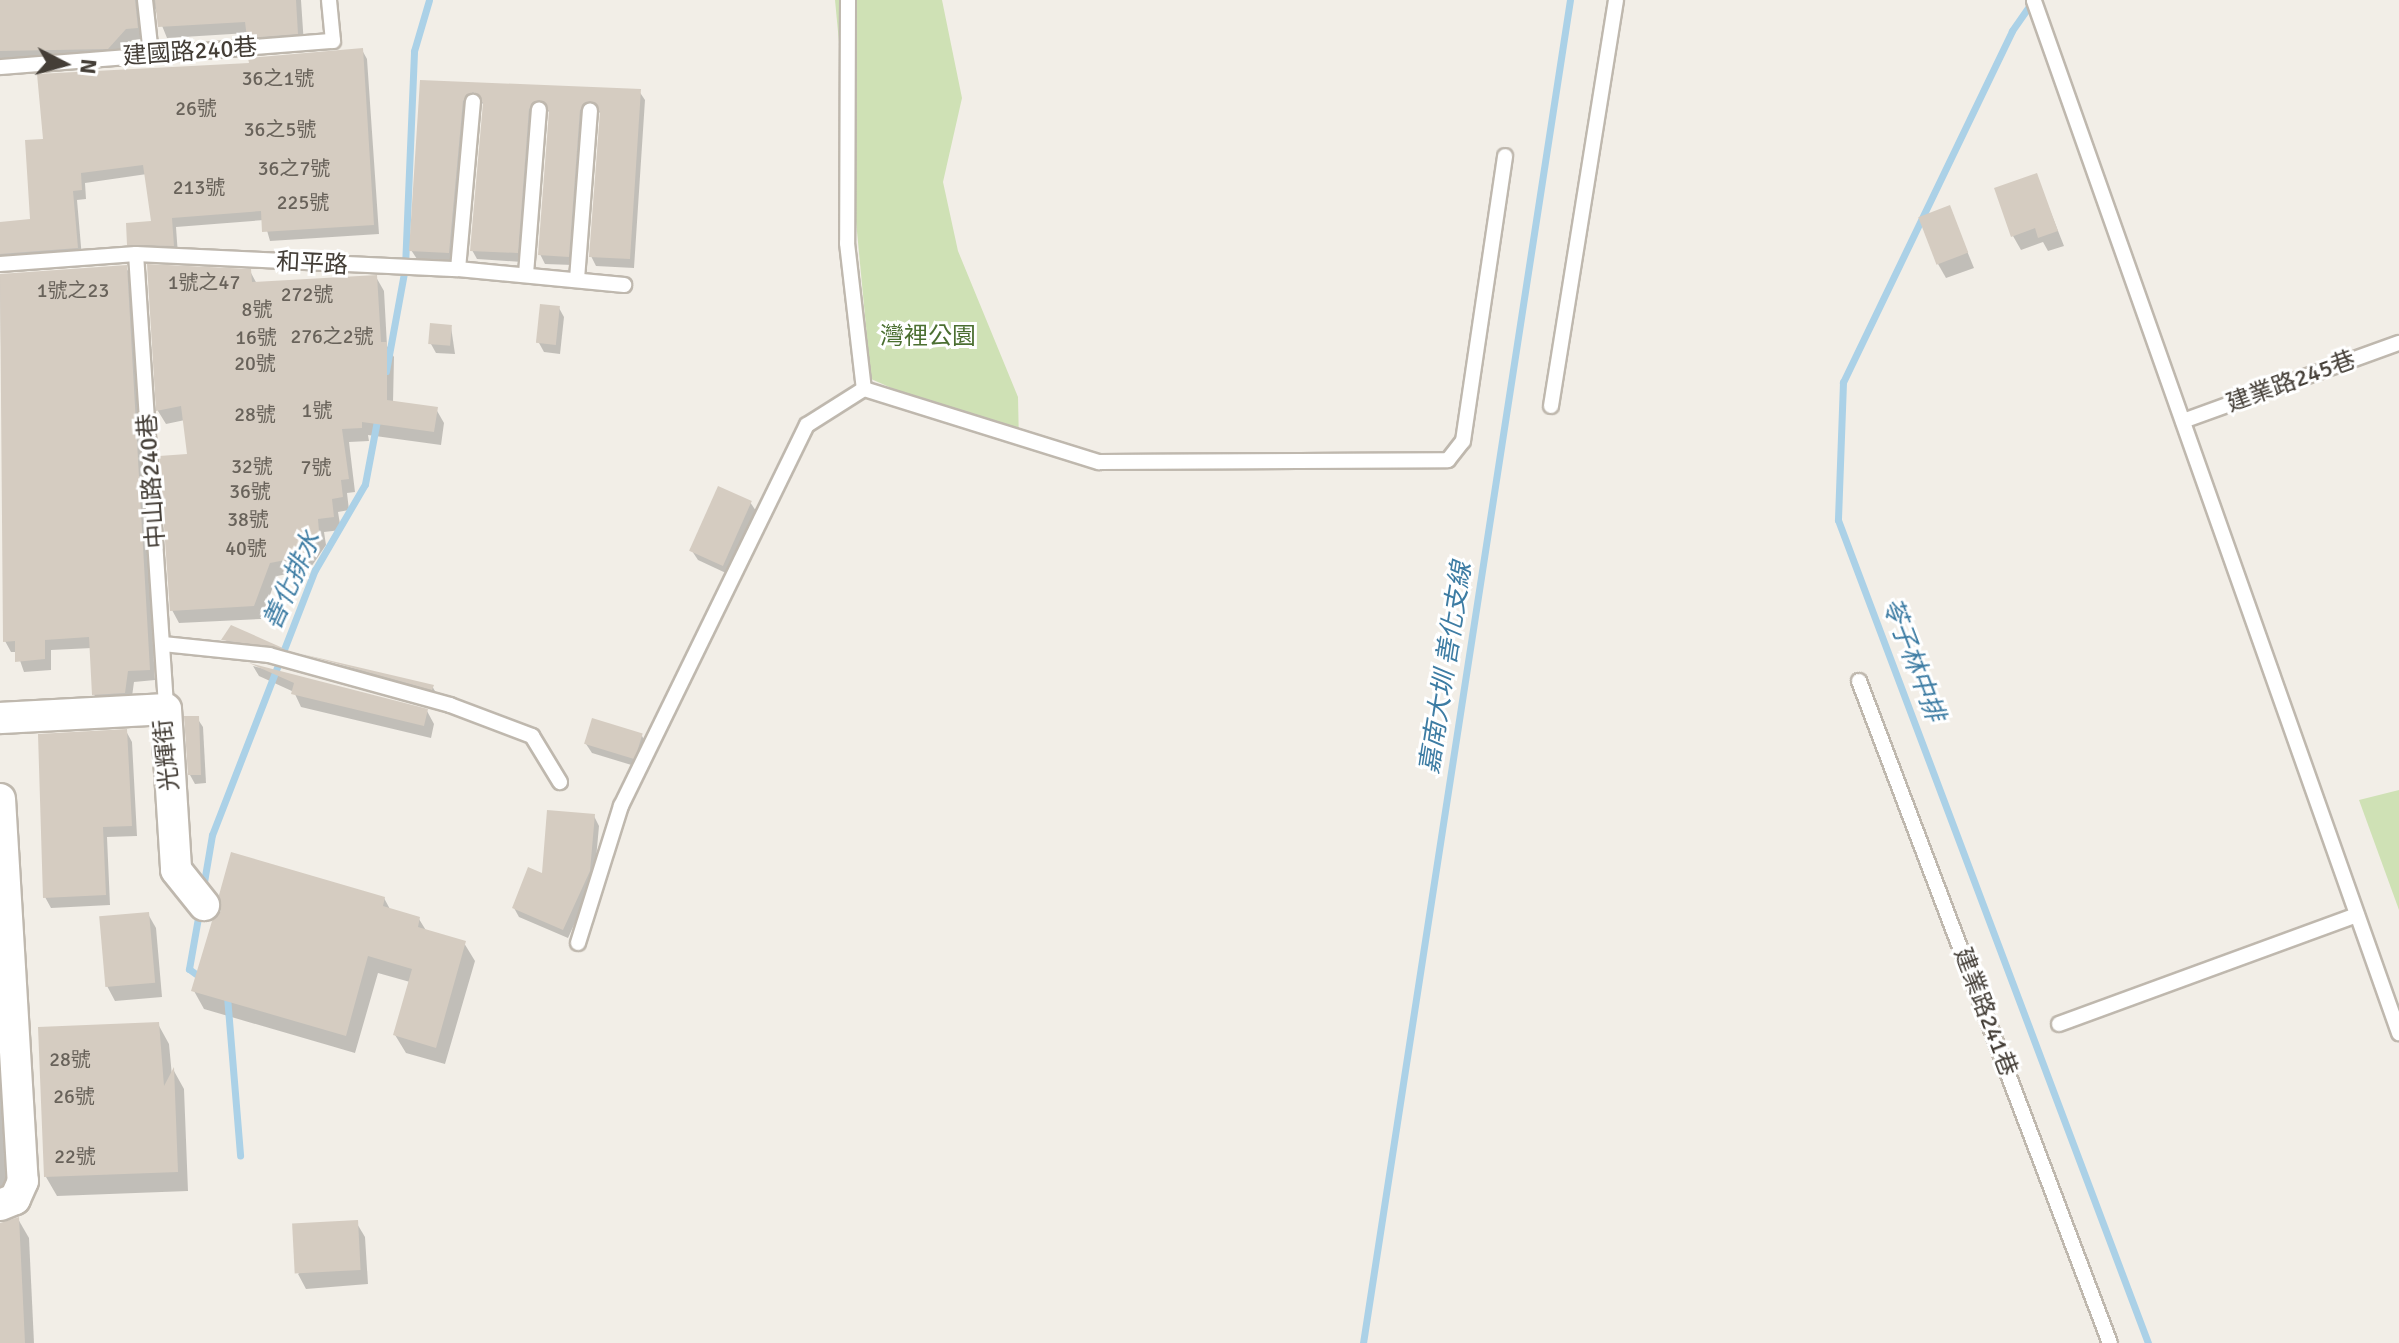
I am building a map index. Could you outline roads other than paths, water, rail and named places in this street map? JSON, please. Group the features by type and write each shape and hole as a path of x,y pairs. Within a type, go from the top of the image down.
{"street":[{"name":"光輝街","path":"0,718 166,709 176,870 204,905"},
{"path":"0,799 23,1181 15,1199 0,1205"}],"lane":[{"path":"145,0 151,54"},
{"name":"建國路240巷","path":"0,67 333,41 329,0"},
{"path":"848,0 847,243 864,389"},
{"path":"1551,406 1616,0"},
{"path":"2034,1 2399,1033"},
{"path":"458,269 473,102"},
{"path":"526,274 539,110"},
{"path":"577,279 590,111"},
{"path":"578,943 621,806 807,425 864,389 1099,462 1448,460 1463,441 1505,156"},
{"name":"和平路","path":"0,264 136,254 458,269 624,285"},
{"name":"中山路240巷","path":"136,254 166,709"},
{"name":"建業路245巷","path":"2183,421 2399,343"},
{"path":"163,644 269,655 450,705 532,736 560,782"},
{"name":"建業路241巷","path":"1859,681 2110,1343"},
{"path":"2059,1024 2357,915"}],"waterway":[{"name":"善化排水","path":"386,371 405,267 414,51 429,0"},
{"name":"嘉南大圳 善化支線","path":"1363,1343 1570,0"},
{"name":"苓子林中排","path":"2032,2 2012,31 1843,382 1838,520 2148,1343"},
{"name":"善化排水","path":"203,888 212,835 315,570 365,484 378,415"},
{"name":"善化排水","path":"199,912 189,969 203,979"},
{"name":"善化排水","path":"227,996 240,1155"}],"park label":[{"name":"灣裡公園","path":"928,337"}]}
